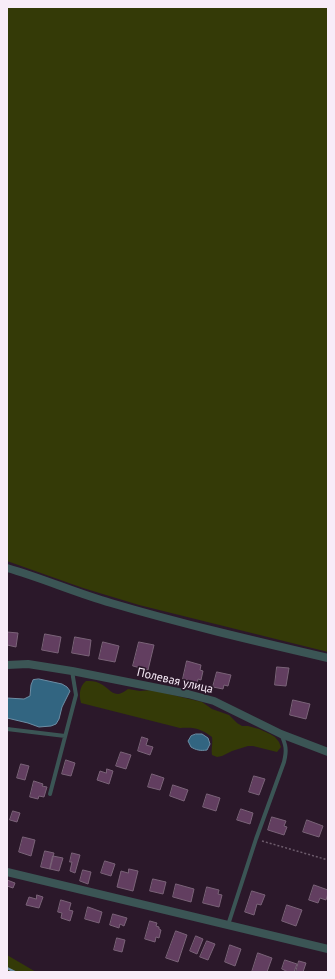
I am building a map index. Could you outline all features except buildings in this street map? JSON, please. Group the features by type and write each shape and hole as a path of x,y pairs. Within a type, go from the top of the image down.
{"street":[{"path":"7,568 109,602 240,638 328,658"},
{"name":"Полевая улица","path":"7,665 28,664 72,671 188,694 214,701 281,734 328,752"},
{"path":"7,872 328,949"}],"lane":[{"path":"50,794 76,695 72,671"},
{"path":"7,728 65,736"},
{"path":"228,926 256,839 284,762 286,745 281,734"}],"path":[{"path":"256,839 328,860"}],"green space":[{"path":"7,7 328,7 328,652 139,605 83,588 7,561"},
{"path":"86,681 94,681 99,683 115,694 119,694 128,689 140,691 152,690 202,702 212,709 229,715 242,726 259,729 270,734 275,737 281,747 277,752 248,746 217,757 212,755 212,737 200,730 193,728 180,728 81,703 80,691"},
{"path":"7,955 36,972 7,972"}],"water":[{"path":"39,679 62,684 70,691 56,724 39,727 7,718 7,698 24,699 30,696 33,680"},
{"path":"202,734 208,738 210,744 207,750 198,750 191,747 188,741 191,736"}],"waterway":[{"path":"7,968 15,972"}]}
